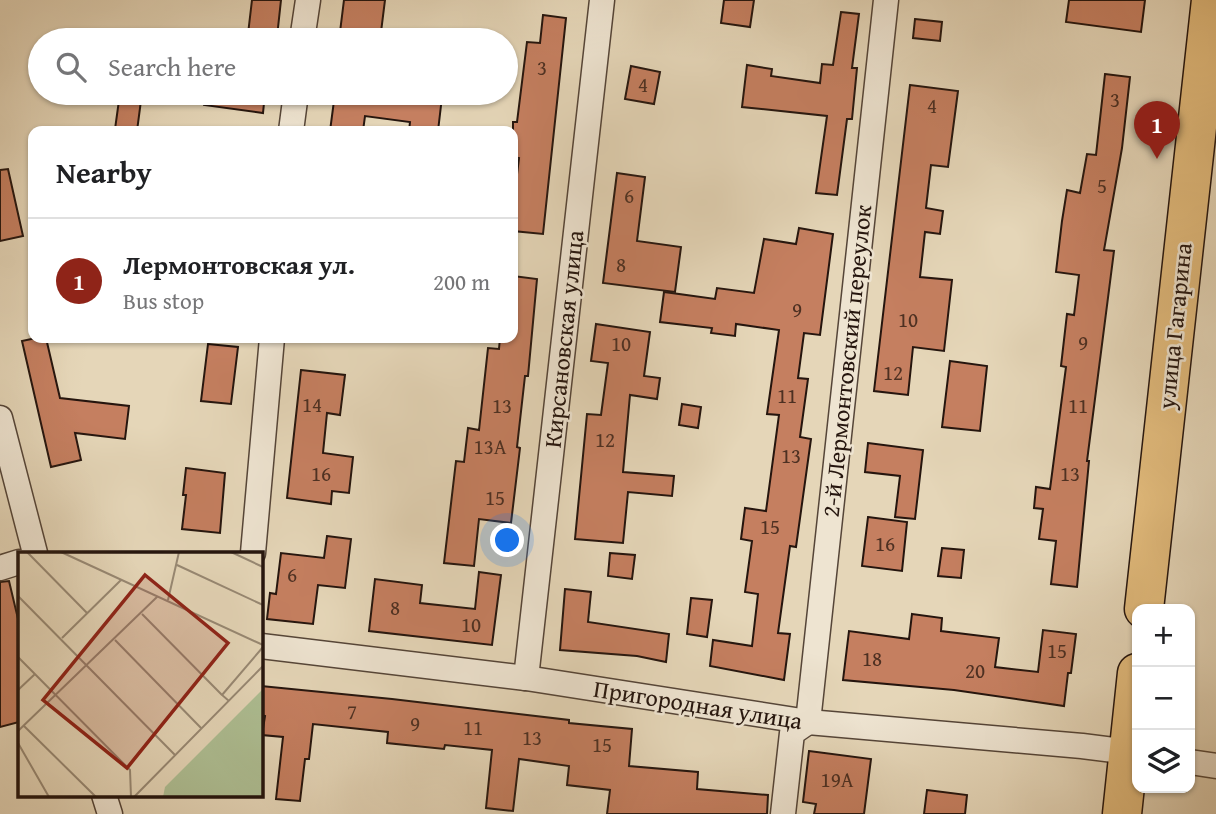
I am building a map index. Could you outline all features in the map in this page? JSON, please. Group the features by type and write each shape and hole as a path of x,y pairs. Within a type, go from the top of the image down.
{"main road":[{"name":"улица Гагарина","path":"1145,604 1211,0"},
{"path":"1122,814 1132,758"}],"street":[{"path":"304,28 308,0"},
{"name":"Кирсановская улица","path":"526,678 602,0"},
{"name":"2-й Лермонтовский переулок","path":"808,722 886,0"},
{"path":"292,126 294,105"},
{"path":"253,552 272,343"},
{"path":"0,418 35,552"},
{"path":"0,568 18,562"},
{"name":"Пригородная улица","path":"262,646 526,678 808,722 1132,752"},
{"path":"782,814 792,733 808,722"},
{"path":"1195,763 1216,766"},
{"path":"104,796 110,814"}],"building":[{"path":"252,0 281,0 278,28 249,28"},
{"path":"344,0 385,0 382,28 340,28"},
{"path":"724,0 754,0 750,27 721,23"},
{"path":"1069,0 1145,0 1141,32 1066,22"},
{"path":"841,12 859,14 852,68 857,68 852,119 847,119 837,195 816,193 827,116 742,107 747,65 772,69 771,76 820,83 822,64 833,65"},
{"path":"543,15 566,18 543,234 518,232 518,126 513,126 513,122 517,122 527,42 540,43"},
{"path":"915,19 942,22 940,41 913,38"},
{"path":"631,66 660,72 654,104 625,99"},
{"path":"1105,74 1130,77 1122,148 1104,250 1114,251 1087,461 1077,587 1051,584 1056,541 1039,539 1043,509 1034,508 1036,487 1050,489 1066,367 1061,366 1067,314 1074,315 1079,275 1056,272 1067,190 1080,193 1087,154 1096,155"},
{"path":"910,85 958,91 948,167 931,165 926,208 943,211 940,234 925,232 920,277 952,280 944,351 913,347 908,395 874,391"},
{"path":"118,105 140,105 138,126 115,126"},
{"path":"204,105 264,105 263,113"},
{"path":"333,105 441,105 439,126 410,126 410,122 365,116 364,126 331,126"},
{"path":"8,169 23,236 0,241 0,170"},
{"path":"617,173 645,177 637,241 681,247 675,292 603,283"},
{"path":"799,228 833,234 820,335 804,333 798,378 808,379 800,437 811,439 796,547 790,546 778,633 790,634 784,680 710,666 713,640 752,646 758,594 745,592 752,541 741,539 745,508 766,511 779,415 767,414 779,330 736,324 735,336 711,333 712,328 660,322 664,292 715,299 717,288 754,293 764,239 796,244"},
{"path":"518,277 537,279 511,523 479,519 474,566 444,563 456,461 464,462 468,428 479,430 488,348 499,349 500,343 518,343"},
{"path":"596,324 650,332 644,376 660,378 657,399 630,395 623,472 674,476 672,496 628,492 623,543 575,539 587,414 601,415 608,363 591,361"},
{"path":"22,341 47,343 60,398 129,406 125,439 75,433 81,460 51,467"},
{"path":"208,344 238,347 231,404 201,401"},
{"path":"950,361 987,366 980,431 942,427"},
{"path":"301,370 345,375 340,415 327,413 323,453 353,457 349,493 332,491 331,504 287,498"},
{"path":"682,404 701,407 698,428 679,425"},
{"path":"868,443 923,450 915,519 895,517 900,476 865,472"},
{"path":"186,468 225,473 220,533 182,529"},
{"path":"868,517 907,522 902,571 862,566"},
{"path":"327,536 351,539 345,588 318,585 313,624 267,619 270,593 276,594 281,553 324,558"},
{"path":"942,548 964,550 961,578 938,576"},
{"path":"610,553 635,555 632,579 608,576"},
{"path":"479,572 501,575 492,645 369,631 375,579 422,585 420,603 475,609"},
{"path":"9,581 18,619 18,722 0,727 0,582"},
{"path":"565,589 591,592 588,622 669,634 666,662 637,656 560,650"},
{"path":"691,598 712,600 707,637 687,634"},
{"path":"912,614 942,618 941,631 999,638 995,667 1038,672 1043,630 1076,634 1064,706 954,690 843,680 849,631 909,639"},
{"path":"262,686 392,699 632,729 629,766 698,772 697,789 768,795 767,814 607,814 610,790 567,785 569,766 519,759 513,811 486,808 492,750 445,745 444,749 387,743 388,732 313,724 300,801 276,799 283,737 262,735 265,716 262,715"},
{"path":"809,751 871,759 864,814 814,814 816,804 803,802"},
{"path":"927,790 967,795 965,814 924,814"}],"place":[{"name":"Лермонтовская ул.","path":"1157,159"}]}
